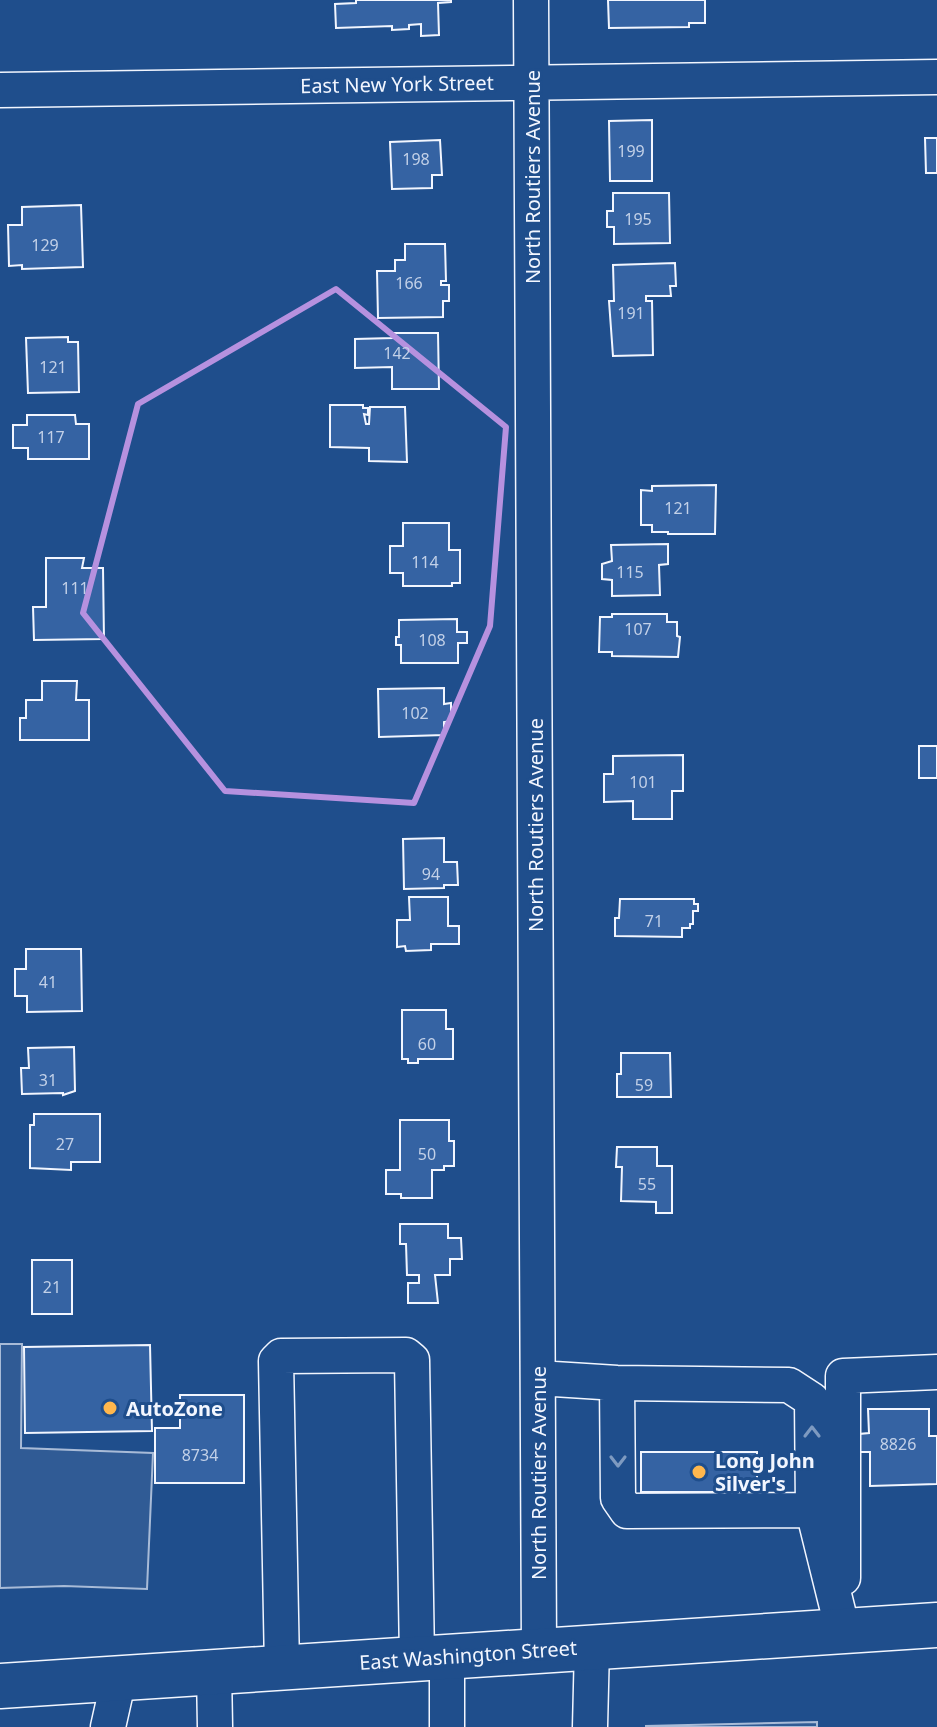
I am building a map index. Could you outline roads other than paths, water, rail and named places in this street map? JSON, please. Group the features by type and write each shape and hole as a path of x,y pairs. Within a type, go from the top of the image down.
{"main road":[{"name":"East Washington Street","path":"0,1686 937,1625"}],"street":[{"name":"North Routiers Avenue","path":"531,0 539,1650"},
{"name":"East New York Street","path":"0,90 937,77"},
{"path":"282,1667 276,1361 281,1356 406,1355 412,1360 432,1657 447,1727"},
{"path":"843,1631 843,1376 937,1372"},
{"path":"538,1378 617,1383 789,1385 812,1400 813,1510 843,1631"},
{"path":"617,1383 618,1498 627,1511 813,1510"},
{"path":"590,1727 592,1646"},
{"path":"214,1672 215,1727"},
{"path":"108,1727 119,1678"}],"place":[{"name":"AutoZone","path":"110,1408"},
{"name":"Long John Silver's","path":"699,1472"}]}
